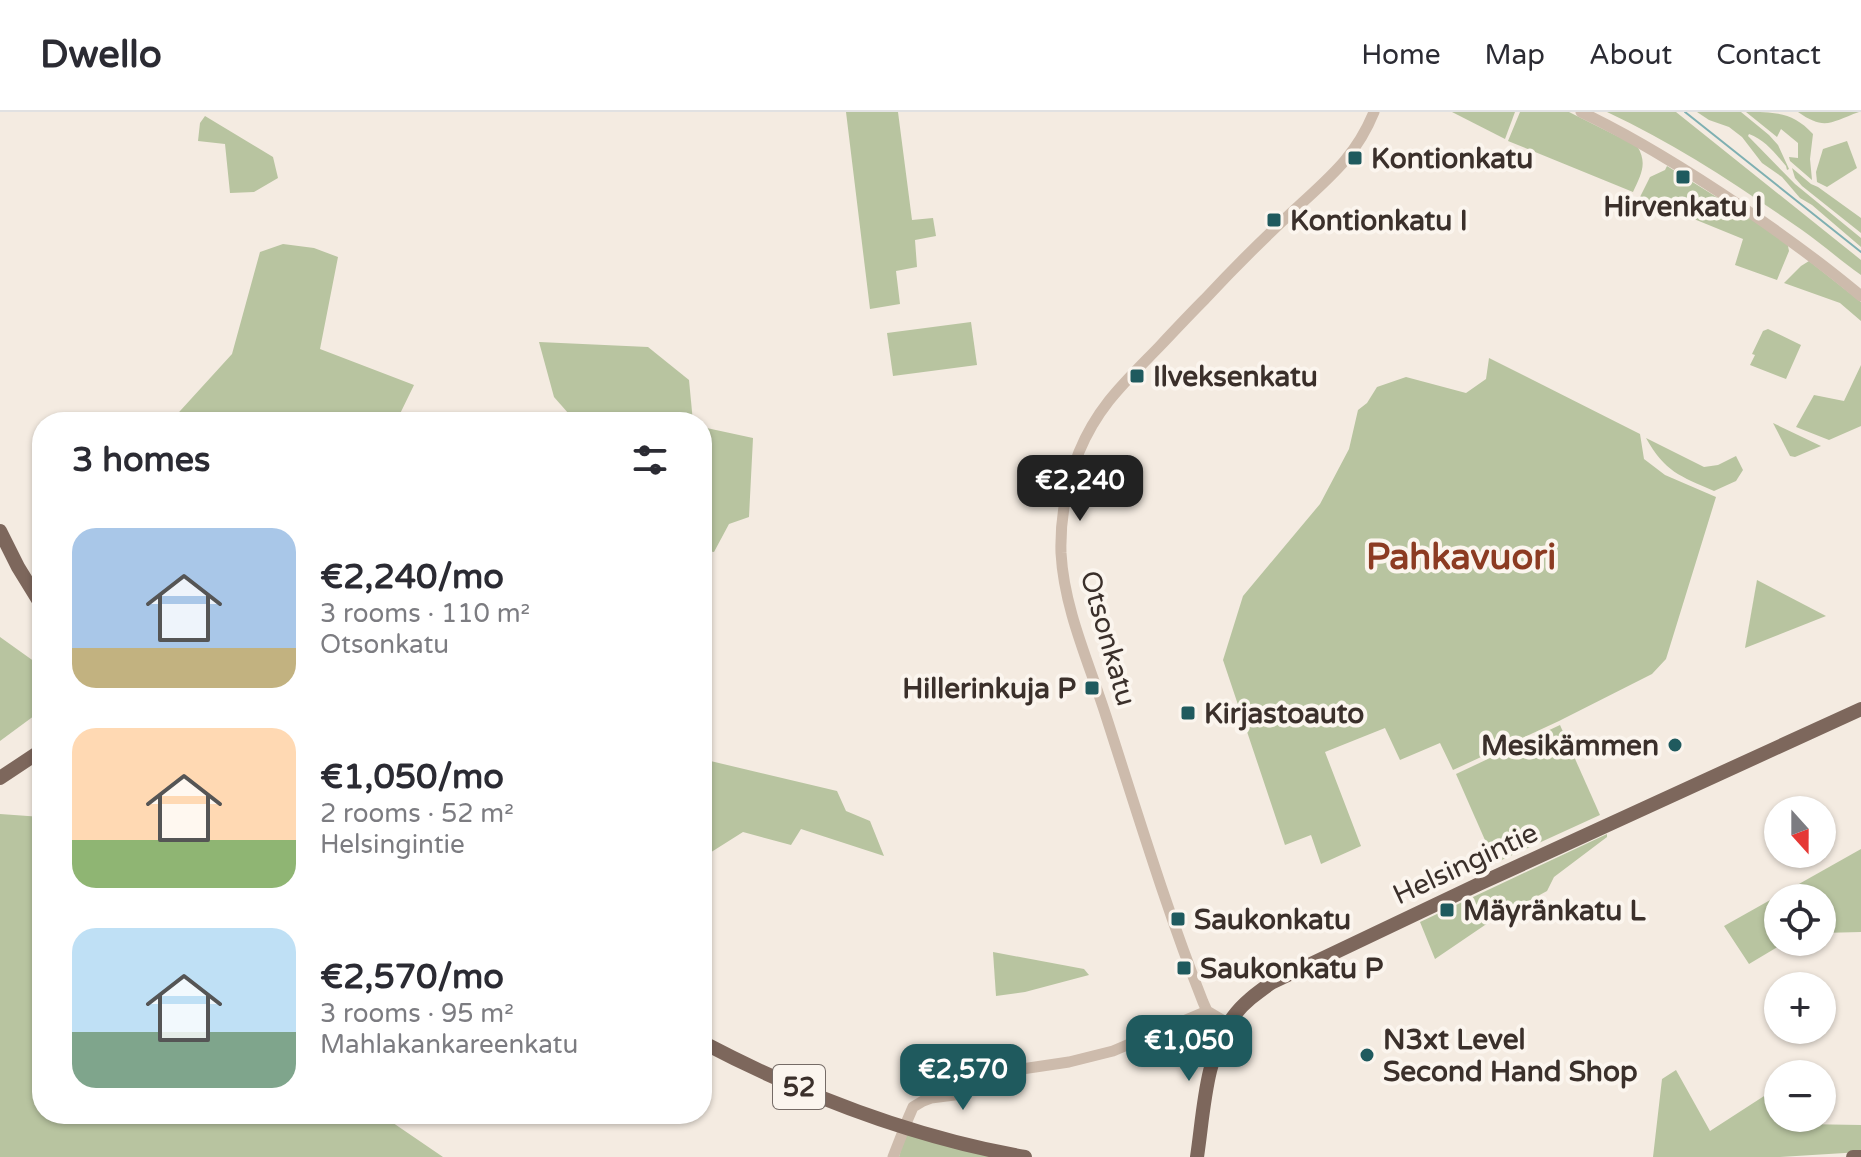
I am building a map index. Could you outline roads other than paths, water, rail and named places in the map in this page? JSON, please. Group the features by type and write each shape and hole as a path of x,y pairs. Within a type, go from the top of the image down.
{"main road":[{"path":"0,531 32,590"},
{"name":"Helsingintie","path":"1197,1157 1211,1065 1232,1018 1250,998 1271,983 1861,709"},
{"path":"0,778 32,757"},
{"name":"52","path":"712,1047 790,1084 898,1126 1025,1157"},
{"path":"1853,1157 1861,1157"}],"street":[{"name":"Otsonkatu","path":"1207,1011 1172,919 1073,613 1062,555 1064,510 1073,470 1083,445 1116,391 1227,276 1342,164 1360,142 1374,112"},
{"path":"1581,112 1656,151 1714,188 1797,245 1861,296"},
{"path":"907,1121 913,1107 923,1101 972,1090 988,1074 1069,1062 1113,1051 1207,1011 1229,1024"},
{"path":"893,1157 902,1134"}],"waterway":[{"path":"1685,112 1861,252"}],"place":[{"name":"Kontionkatu","path":"1355,158"},
{"name":"Hirvenkatu I","path":"1683,177"},
{"name":"Kontionkatu I","path":"1274,220"},
{"name":"Ilveksenkatu","path":"1137,376"},
{"name":"Hillerinkuja P","path":"1092,688"},
{"name":"Kirjastoauto","path":"1188,713"},
{"name":"Mesikämmen","path":"1675,745"},
{"name":"Mäyränkatu L","path":"1447,910"},
{"name":"Saukonkatu","path":"1178,919"},
{"name":"Saukonkatu P","path":"1184,968"},
{"name":"N3xt Level Second Hand Shop","path":"1367,1055"}],"district":[{"name":"Pahkavuori","path":"1461,556"}]}
